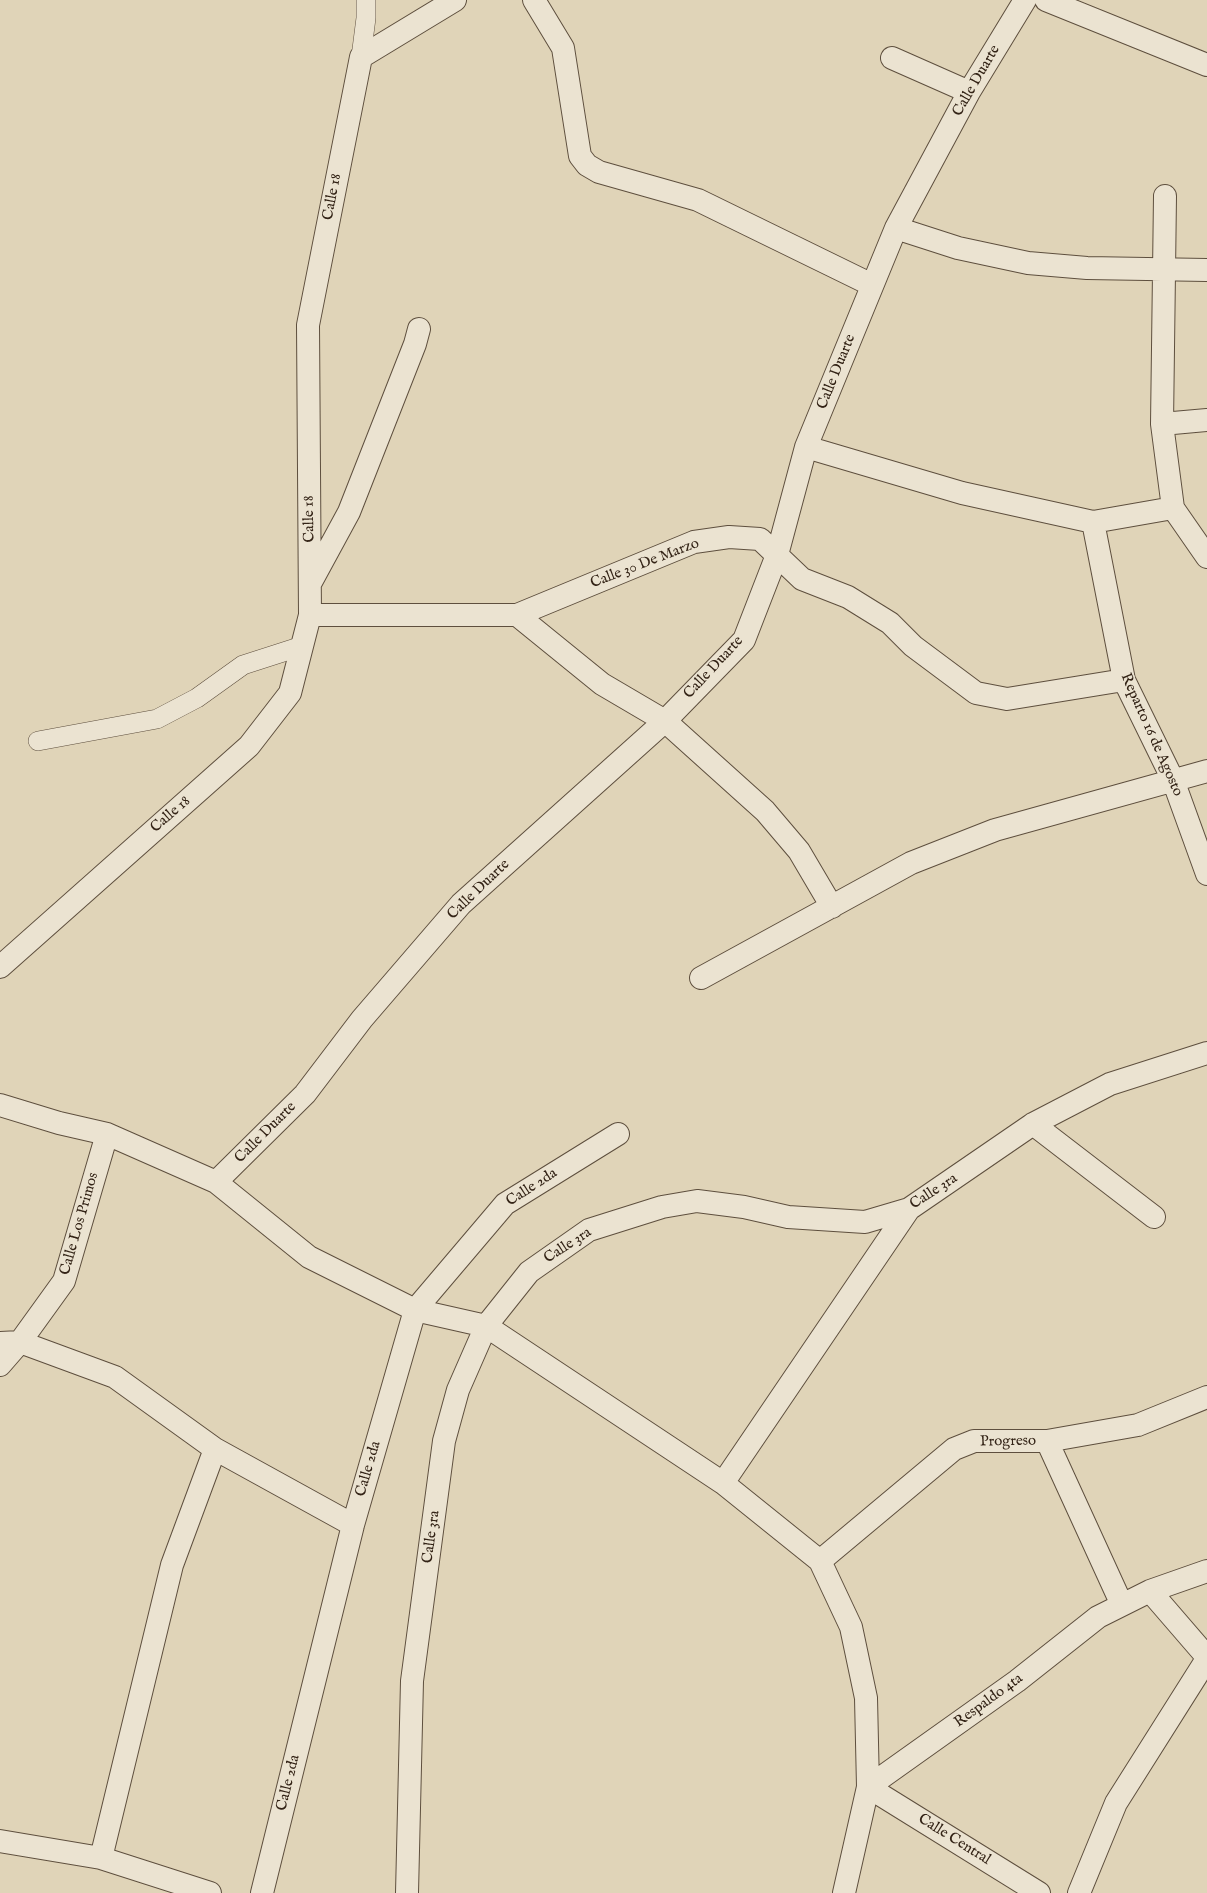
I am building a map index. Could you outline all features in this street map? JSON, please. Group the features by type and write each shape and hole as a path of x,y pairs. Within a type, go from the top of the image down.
{"street":[{"path":"361,57 455,0"},
{"path":"534,0 564,48 580,156 587,165 599,172 698,200 872,285"},
{"name":"Calle Duarte","path":"216,1182 305,1094 362,1019 461,904 665,721 744,640 776,555 806,447 896,228 969,92 1025,0"},
{"path":"1046,0 1207,65"},
{"name":"Calle 18","path":"0,967 249,746 290,693 310,615 308,325 361,57"},
{"path":"892,58 969,92"},
{"path":"1165,196 1162,424 1173,508 1207,558"},
{"path":"896,228 958,248 1028,263 1087,268 1207,270"},
{"path":"310,583 349,512 415,344 419,329"},
{"path":"1162,424 1207,420"},
{"path":"806,447 962,493 1093,522 1173,508"},
{"name":"Reparto 16 de Agosto","path":"1093,522 1124,680 1172,780 1207,874"},
{"name":"Calle 30 De Marzo","path":"310,615 517,615 694,542 729,537 760,538 802,579 848,597 890,623 913,646 976,693 1007,699 1124,680"},
{"path":"517,615 602,684 665,721 765,811 800,851 832,907"},
{"path":"701,978 911,863 995,830 1172,780 1207,772"},
{"name":"Calle 3ra","path":"408,1893 412,1680 444,1441 458,1390 486,1326 529,1272 588,1230 662,1207 697,1201 744,1207 788,1217 865,1222 909,1209 1034,1124 1110,1084 1207,1052"},
{"path":"0,1104 59,1123 106,1134 216,1182 309,1257 415,1310 486,1326 723,1483 820,1561 851,1627 866,1698 868,1787 844,1893"},
{"path":"1034,1124 1154,1216"},
{"name":"Calle Los Primos","path":"0,1364 10,1342 64,1281 106,1134"},
{"name":"Calle 2da","path":"262,1893 353,1525 415,1310 505,1204 618,1134"},
{"path":"723,1483 909,1209"},
{"path":"10,1342 115,1377 215,1449 353,1525"},
{"name":"Progreso","path":"820,1561 954,1449 974,1442 1047,1441 1138,1425 1207,1397"},
{"path":"1047,1441 1122,1605"},
{"path":"101,1858 172,1565 215,1449"},
{"name":"Respaldo 4ta","path":"868,1787 1017,1681 1098,1617 1150,1591 1207,1571"},
{"path":"1079,1893 1116,1802 1207,1658 1150,1591"},
{"name":"Calle Central","path":"868,1787 1039,1893"},
{"path":"0,1840 101,1858 210,1893"}],"lane":[{"path":"361,57 366,18 366,0"},
{"path":"38,741 157,719 197,698 242,665 302,646"}]}
